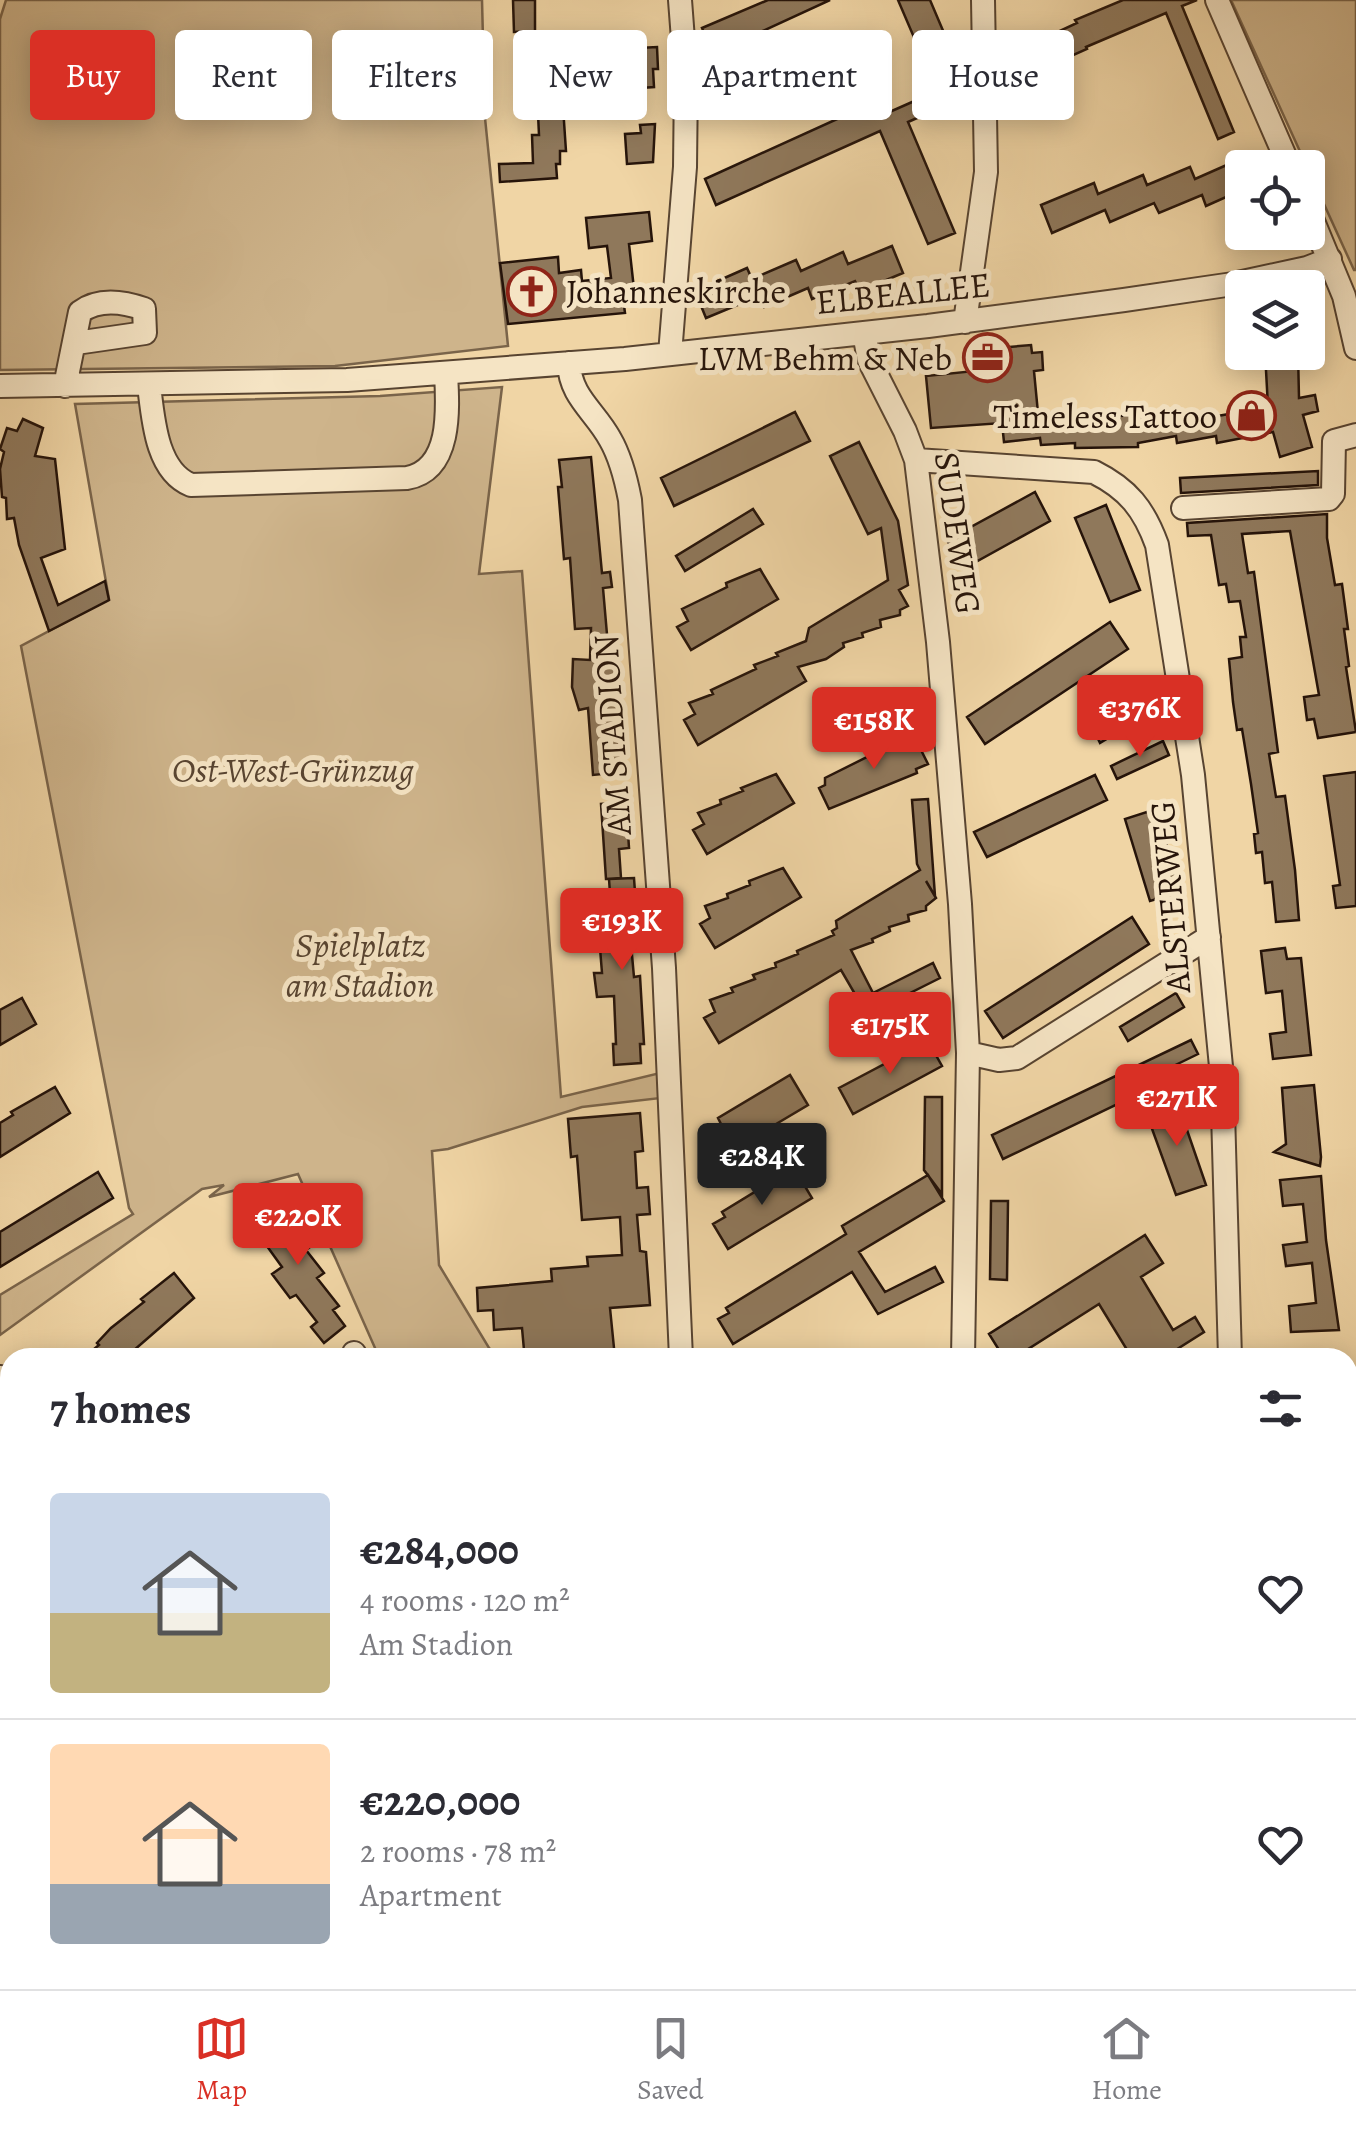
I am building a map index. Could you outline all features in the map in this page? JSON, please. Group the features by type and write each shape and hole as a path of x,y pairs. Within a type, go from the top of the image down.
{"street":[{"path":"670,354 685,167 686,79 680,0"},
{"path":"965,322 986,172 983,0"},
{"path":"1217,0 1282,150"},
{"path":"1325,248 1350,297 1356,348"},
{"name":"ELBEALLEE","path":"0,386 346,380 670,354 965,322 1233,284 1330,260"},
{"name":"SUDEWEG","path":"864,332 869,360 906,431 916,460 950,762 968,1053 962,1348"},
{"path":"65,386 76,342"},
{"name":"AM STADION","path":"568,363 574,390 600,423 619,458 630,500 664,968 681,1348"},
{"path":"149,385 164,458 176,476 191,485 407,478 426,472 438,458 446,373"},
{"path":"1183,508 1329,499 1333,494 1334,441 1356,435"},
{"name":"ALSTERWEG","path":"916,460 1094,472 1116,483 1135,500 1158,544 1193,775 1222,1077 1224,1348"},
{"path":"968,1053 999,1060 1017,1058 1209,937"}],"green space":[{"path":"6,0 482,0 483,30 332,30 332,120 485,120 508,346 335,366 0,370 0,19"},
{"path":"1231,0 1356,0 1356,270 1325,206 1325,150 1299,150"},
{"name":"Ost-West-Grünzug","path":"502,387 479,574 522,571 561,1097 660,1073 661,1098 582,1107 432,1151 439,1265 489,1348 375,1348 298,1174 209,1197 224,1185 202,1189 0,1335 0,1295 133,1214 21,646 109,599 75,404 380,396"}],"building":[{"path":"513,0 535,0 535,30 514,30"},
{"path":"768,0 830,0 765,30 702,28"},
{"path":"898,0 930,0 943,30 912,33"},
{"path":"1123,0 1197,0 1182,6 1234,132 1218,139 1166,13 1074,55 1074,30 1062,30 1077,23 1075,20"},
{"path":"657,47 654,87 647,88 647,48"},
{"path":"912,102 913,120 908,122 955,233 928,244 880,131 716,205 705,179 835,120 892,120 892,111"},
{"path":"538,120 564,120 566,151 560,151 557,178 500,182 499,164 533,163 532,135 539,135"},
{"path":"655,124 653,162 627,164 625,134 641,133 640,125"},
{"path":"1225,166 1225,198 1206,206 1202,195 1159,213 1154,203 1110,222 1105,210 1052,233 1041,205 1094,183 1098,194 1143,175 1147,185 1190,167 1195,179"},
{"path":"649,212 652,241 629,244 634,289 622,290 625,313 508,324 500,263 558,257 559,273 581,270 582,281 611,278 607,246 589,248 586,218"},
{"path":"892,246 903,273 860,291 855,281 812,299 808,288 764,307 759,296 706,318 695,291 747,268 752,279 796,260 801,271 843,252 848,264"},
{"path":"1031,345 1032,353 1042,352 1043,370 1034,371 1038,413 1072,411 1072,416 1136,415 1136,419 1181,411 1182,416 1211,411 1212,417 1268,407 1266,370 1298,370 1299,398 1315,395 1318,411 1303,415 1312,447 1280,457 1273,432 1217,443 1216,436 1177,443 1176,436 1138,443 1138,447 1075,448 1075,443 1041,445 1040,438 1004,442 1002,423 931,428 926,376 975,371 974,350"},
{"path":"795,412 810,441 674,506 661,478"},
{"path":"23,419 43,428 35,456 55,459 65,549 41,558 58,605 105,581 109,600 49,631 19,545 14,518 7,519 6,498 2,497 0,469 4,452 0,449 7,428 17,431"},
{"path":"859,442 898,521 908,585 899,590 908,606 900,610 900,615 880,620 881,627 843,643 844,647 826,659 798,667 806,681 698,745 684,720 695,714 689,703 713,694 711,690 756,669 754,665 778,656 776,653 806,641 809,628 888,580 881,528 868,534 830,456"},
{"path":"591,457 602,573 610,572 612,587 603,588 608,646 617,644 621,692 616,693 624,772 593,775 588,708 579,710 572,687 573,659 590,660 591,628 575,629 570,558 564,559 558,487 562,487 559,460"},
{"path":"1318,471 1318,485 1181,493 1180,478"},
{"path":"1035,492 1050,521 963,569 947,540"},
{"path":"1106,505 1140,590 1110,602 1075,518"},
{"path":"753,509 763,524 685,571 676,556"},
{"path":"1327,514 1335,585 1342,584 1348,629 1344,629 1349,666 1346,667 1356,732 1318,738 1314,719 1307,720 1304,697 1319,695 1290,531 1242,534 1248,573 1254,572 1278,752 1269,754 1276,797 1285,796 1295,870 1299,920 1276,922 1272,882 1265,883 1262,852 1256,853 1254,834 1258,833 1251,784 1242,729 1237,730 1233,702 1229,659 1242,657 1240,637 1246,637 1240,601 1229,602 1226,584 1219,585 1211,535 1188,536 1187,523"},
{"path":"760,569 778,599 691,650 677,627 688,621 682,609 727,587 726,583"},
{"path":"1110,622 1128,649 985,744 967,717"},
{"path":"1142,698 1151,712 1100,743 1093,728"},
{"path":"913,734 928,764 916,769 917,773 829,809 819,788 825,785 825,778"},
{"path":"1163,741 1169,755 1117,779 1111,766"},
{"path":"1356,772 1356,906 1336,908 1333,886 1340,885 1324,776"},
{"path":"776,774 794,803 707,854 693,830 704,824 698,813 721,804 720,800 743,791 741,788"},
{"path":"1095,775 1107,800 987,857 974,832"},
{"path":"928,799 935,896 926,881 936,898 926,910 908,915 909,921 889,927 890,931 872,939 873,942 851,950 873,993 859,1001 841,970 719,1043 704,1018 715,1012 710,1000 733,992 731,988 755,979 753,975 776,967 775,963 834,935 836,921 920,870 912,800"},
{"path":"626,802 629,848 619,849 621,878 606,879 601,804"},
{"path":"1156,809 1181,892 1150,901 1125,819"},
{"path":"783,868 801,897 715,948 700,924 710,918 705,906 728,898 727,894 750,885 749,881"},
{"path":"634,878 637,921 629,922 634,977 640,976 644,1044 640,1044 641,1063 614,1065 614,996 597,997 594,973 602,973 600,948 608,947 605,909 611,908 609,879"},
{"path":"1132,917 1149,944 1003,1038 985,1011"},
{"path":"1285,948 1287,959 1301,958 1311,1055 1273,1059 1270,1034 1286,1032 1282,991 1266,993 1261,951"},
{"path":"933,963 940,978 880,1008 873,993"},
{"path":"1176,993 1184,1007 1128,1041 1120,1027"},
{"path":"22,998 36,1024 0,1045 0,1010"},
{"path":"1191,1040 1198,1054 1118,1093 1122,1102 1003,1159 992,1135"},
{"path":"928,1041 942,1066 853,1114 839,1088"},
{"path":"790,1075 808,1105 724,1155 709,1131 721,1124 718,1118"},
{"path":"1314,1085 1320,1166 1274,1152 1286,1144 1282,1088"},
{"path":"55,1087 70,1113 0,1157 0,1123 13,1115 11,1112"},
{"path":"925,1097 942,1097 942,1194 924,1170"},
{"path":"1178,1104 1206,1185 1176,1195 1147,1115"},
{"path":"640,1113 643,1151 635,1152 637,1188 648,1187 650,1214 637,1215 640,1251 646,1252 650,1305 610,1308 614,1348 524,1348 522,1328 494,1330 493,1310 478,1311 477,1288 552,1281 551,1269 588,1266 587,1257 622,1255 620,1217 582,1220 577,1156 571,1157 568,1119"},
{"path":"794,1168 812,1198 728,1249 713,1224 725,1217 722,1212"},
{"path":"98,1172 113,1198 0,1267 0,1232"},
{"path":"928,1175 944,1201 859,1252 885,1292 935,1267 943,1282 878,1314 852,1272 733,1344 718,1319 729,1313 726,1308 846,1234 842,1226"},
{"path":"1321,1176 1339,1330 1291,1332 1289,1306 1316,1303 1312,1263 1286,1266 1283,1245 1307,1242 1303,1204 1283,1206 1280,1180"},
{"path":"266,1200 278,1216 287,1209 314,1244 306,1250 324,1273 317,1278 339,1306 333,1310 345,1326 324,1343 311,1327 317,1322 296,1295 290,1298 272,1274 282,1267 264,1242 269,1238 250,1212"},
{"path":"991,1201 1008,1201 1007,1280 990,1279"},
{"path":"1145,1235 1163,1263 1141,1277 1173,1330 1195,1317 1204,1332 1179,1348 1126,1348 1099,1304 1030,1348 998,1348 989,1334"},
{"path":"174,1273 194,1298 136,1348 95,1348 111,1328 144,1302 141,1299"}],"place":[{"name":"Johanneskirche","path":"531,291"},
{"name":"LVM Behm & Neb","path":"987,358"},
{"name":"Timeless Tattoo","path":"1252,416"}],"park label":[{"name":"Spielplatz am Stadion","path":"360,965"}]}
